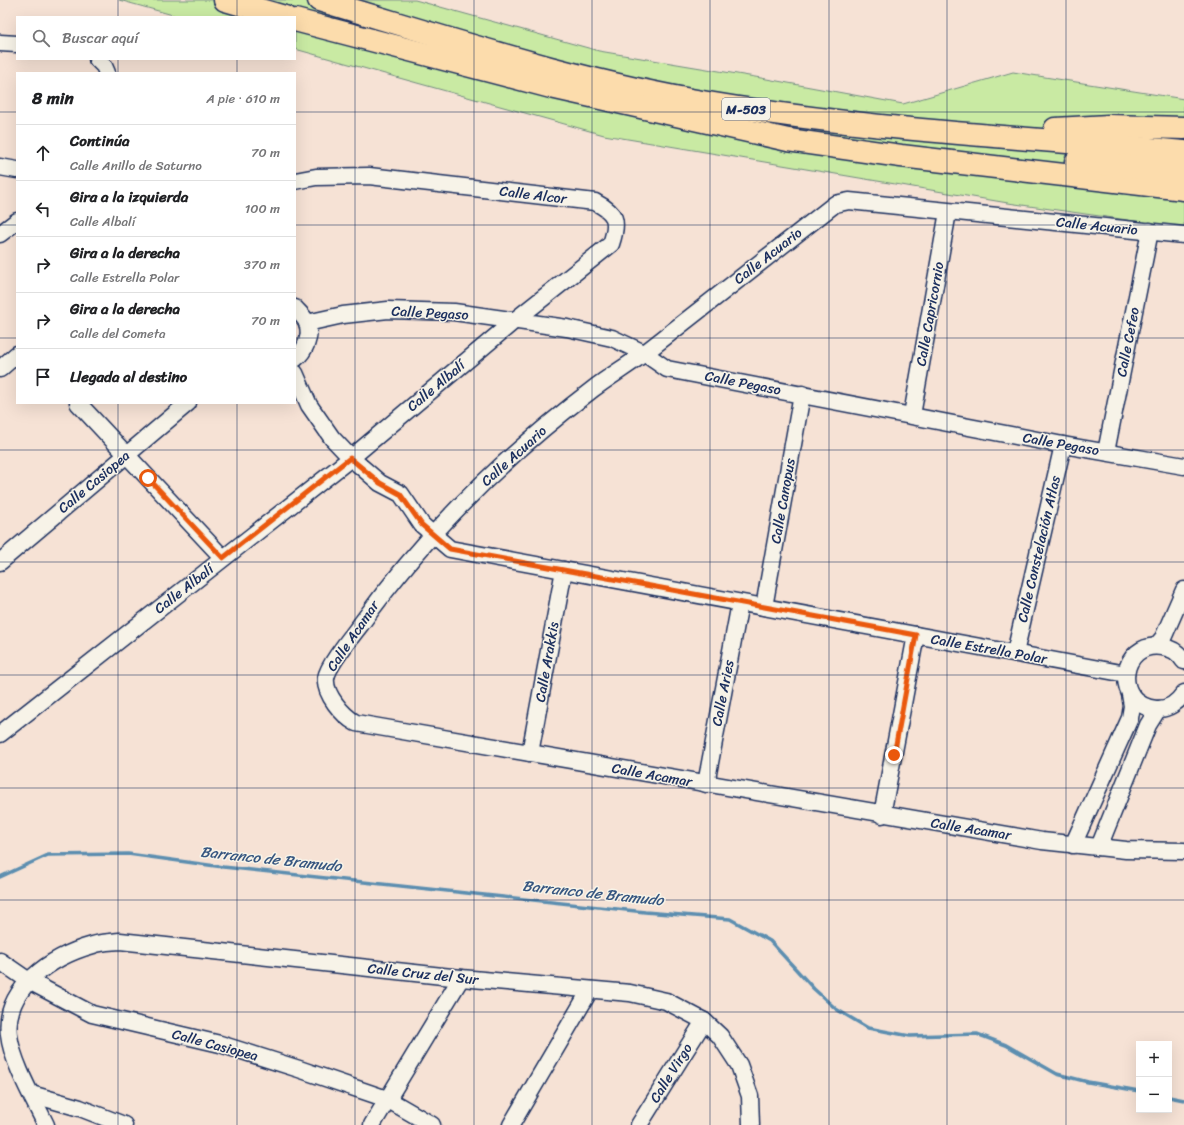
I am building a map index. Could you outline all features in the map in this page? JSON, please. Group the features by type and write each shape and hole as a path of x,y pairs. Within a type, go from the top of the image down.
{"highway":[{"path":"225,0 281,16"},
{"name":"M-503","path":"319,0 611,84 707,103 814,119 935,132 1184,152"},
{"name":"M-503","path":"296,20 551,87 788,140 901,156 1184,188"},
{"name":"M-503","path":"676,116 901,149 1184,171"},
{"name":"M-503","path":"814,119 1032,131 1109,126 1184,128"}],"street":[{"path":"0,43 16,44"},
{"path":"98,60 104,66 107,72"},
{"path":"0,167 16,170"},
{"name":"Calle Alcor","path":"296,181 316,177 369,176 595,202 611,210 614,218 614,234 611,244 514,321"},
{"name":"Calle Acuario","path":"432,533 519,448 594,388 644,353 835,204 848,201 948,212 1019,217 1184,235"},
{"name":"Calle Capricornio","path":"912,416 948,212"},
{"path":"0,234 16,222"},
{"name":"Calle Cefeo","path":"1106,452 1150,231"},
{"path":"296,309 307,323 308,338 302,354 296,358"},
{"name":"Calle Pegaso","path":"307,323 343,315 388,310 454,312 567,328 612,338 644,353 667,369 1063,445 1184,466"},
{"name":"Calle Albalí","path":"0,734 350,458 514,321"},
{"path":"0,368 16,355"},
{"name":"Calle Estrella Polar","path":"296,375 309,405 332,438 350,458 380,483 400,494 422,525 450,549 1126,674"},
{"name":"Calle Canopus","path":"764,607 802,394"},
{"path":"79,404 223,558"},
{"name":"Calle Casiopea","path":"0,562 187,404"},
{"name":"Calle Constelación Atlas","path":"1015,653 1063,445"},
{"name":"Calle Acamar","path":"432,533 378,600 337,657 326,676 326,689 345,717 356,723 882,815 1042,841 1099,847 1184,851"},
{"name":"Calle Arakkis","path":"530,754 564,570"},
{"path":"1156,646 1163,638 1184,590"},
{"name":"Calle Aries","path":"706,784 740,603"},
{"path":"882,815 916,635"},
{"path":"1183,659 1184,640"},
{"path":"1073,845 1130,718 1132,706 1130,694 1126,684 1126,674 1133,657 1144,649 1156,646 1173,650 1183,659"},
{"path":"1130,694 1136,701 1145,707 1158,709 1169,707 1180,699 1184,693"},
{"path":"1099,847 1148,725 1158,709"},
{"name":"Calle Cruz del Sur","path":"46,1125 13,1052 8,1022 15,999 29,981 46,967 69,954 93,944 120,941 461,978 590,990 630,992 666,1001 704,1021 720,1036 739,1065 750,1096 751,1125"},
{"name":"Calle Casiopea","path":"0,961 29,981 92,1014 220,1044 299,1069 387,1100 432,1125"},
{"path":"372,1125 461,978"},
{"path":"511,1125 590,990"},
{"name":"Calle Virgo","path":"639,1125 704,1021"},
{"path":"31,1094 80,1108 124,1125"}],"green space":[{"path":"119,0 415,0 599,51 761,78 903,104 1013,72 1184,99 1184,228 1008,203 604,135 296,49 296,16 176,16"}],"waterway":[{"name":"Barranco de Bramudo","path":"0,877 48,855 128,854 223,867 645,912 730,919 770,941 814,989 836,1009 868,1028 910,1036 977,1034 1006,1045 1057,1074 1088,1082 1136,1090"},
{"name":"Barranco de Bramudo","path":"1172,1098 1184,1100"}],"route":[{"path":"148,478 223,558 350,458 380,483 400,494 422,525 450,549 916,635 894,755"}]}
